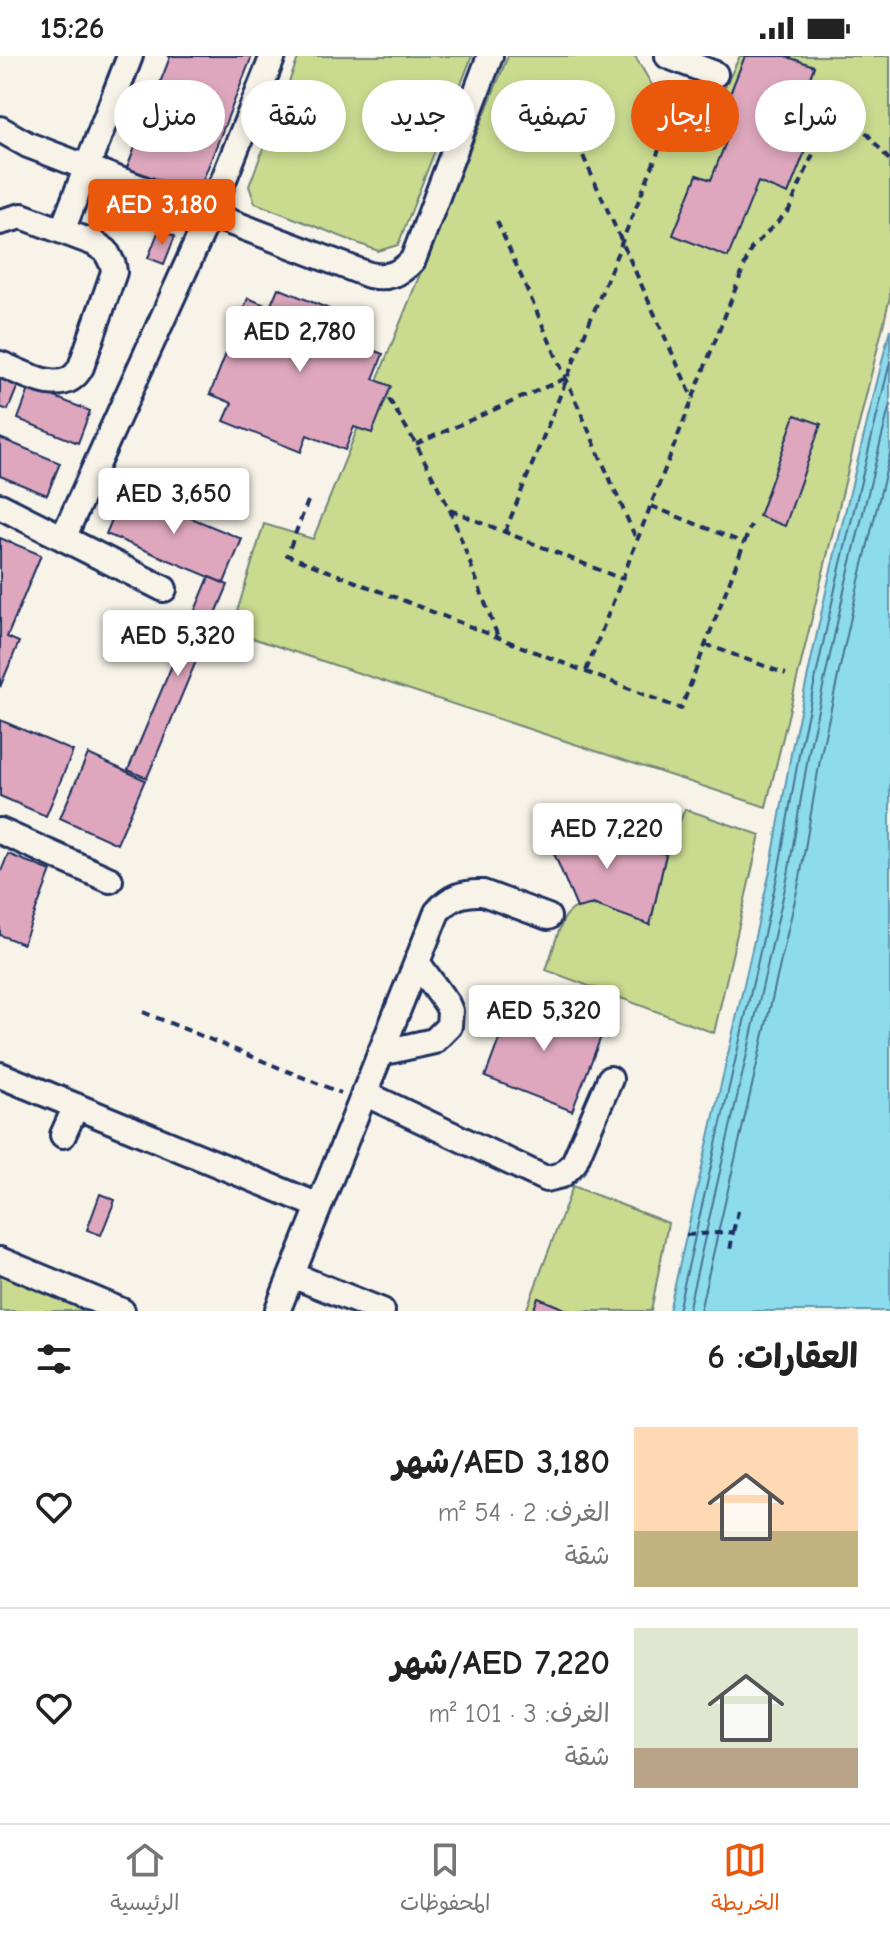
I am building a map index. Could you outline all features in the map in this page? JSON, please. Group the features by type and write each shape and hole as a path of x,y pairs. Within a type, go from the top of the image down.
{"lane":[{"path":"62,231 130,56"},
{"path":"63,538 210,214 273,56"},
{"path":"0,129 28,145 379,277 398,273 413,260 490,56"},
{"path":"668,56 715,74"},
{"path":"0,222 22,216 62,231 101,247 113,265 113,280 81,367 74,378 57,384 0,364"},
{"path":"0,506 164,589"},
{"path":"0,831 110,880"},
{"path":"278,1309 437,912 444,904 462,894 483,893 548,917"},
{"path":"380,1053 434,1041 449,1026 447,1004 417,962"},
{"path":"0,1075 319,1206"},
{"path":"363,1097 546,1179 562,1175 574,1163 610,1079"},
{"path":"63,1135 76,1106"},
{"path":"0,1260 122,1311"},
{"path":"292,1275 382,1311"}],"path":[{"path":"866,132 890,161"},
{"path":"581,152 693,399"},
{"path":"505,532 658,152"},
{"path":"586,671 751,249 789,210 814,152"},
{"path":"497,221 637,541"},
{"path":"416,444 566,378"},
{"path":"389,399 450,510 498,637"},
{"path":"308,501 287,555 681,709 751,525"},
{"path":"651,506 744,543"},
{"path":"450,510 622,579"},
{"path":"705,644 786,674"},
{"path":"143,1012 363,1097"},
{"path":"730,1251 738,1211"},
{"path":"686,1235 733,1232"}],"green space":[{"path":"299,56 472,56 463,80 362,80 362,152 434,152 398,245 378,251 255,203 249,186 262,152 346,152 346,80 290,80"},
{"path":"508,56 635,56 649,80 631,80 631,152 722,152 711,180 697,175 674,234 758,182 788,194 805,152 866,152 866,80 809,80 814,66 785,56 890,56 890,297 766,807 231,631 264,524 313,539 469,152 475,152 475,138 491,98 491,152 615,152 615,80 498,80"},
{"path":"740,56 745,56 735,80 728,80"},
{"path":"685,809 760,835 714,1033 546,970 563,921 570,911 580,906 604,907 650,925 666,854"},
{"path":"573,1186 668,1223 651,1311 570,1311 538,1298 533,1311 526,1311"},
{"path":"0,1269 100,1311 0,1311"}],"water":[{"path":"890,329 890,1311 669,1311 770,871 792,748 829,578"}],"building":[{"path":"167,56 252,56 225,124 225,80 161,80 170,57"},
{"path":"745,56 785,56 814,66 809,80 755,80 755,152 805,152 788,194 758,182 728,257 673,235 697,175 711,180 722,152 739,152 739,80 735,80"},
{"path":"133,152 214,152 195,200 125,173"},
{"path":"159,230 175,236 164,264 148,258"},
{"path":"278,288 361,322 353,342 383,354 373,379 391,386 372,433 354,427 345,450 307,435 301,452 224,421 232,403 210,394 248,298 270,307"},
{"path":"0,375 19,383 8,410 0,407"},
{"path":"30,387 90,411 78,443 18,419"},
{"path":"795,415 821,424 785,526 759,516"},
{"path":"0,438 60,463 47,495 0,476"},
{"path":"124,490 242,539 224,583 106,534"},
{"path":"0,538 41,555 7,637 19,642 0,687"},
{"path":"209,577 228,585 147,778 128,770"},
{"path":"0,720 73,751 46,816 0,796"},
{"path":"88,754 145,780 117,844 60,818"},
{"path":"564,821 627,845 666,854 650,925 593,904 577,908 545,832"},
{"path":"8,854 51,871 23,944 0,935 0,874"},
{"path":"516,994 604,1029 572,1111 485,1077"},
{"path":"100,1194 115,1200 101,1235 87,1230"},
{"path":"538,1298 570,1311 533,1311"}]}
